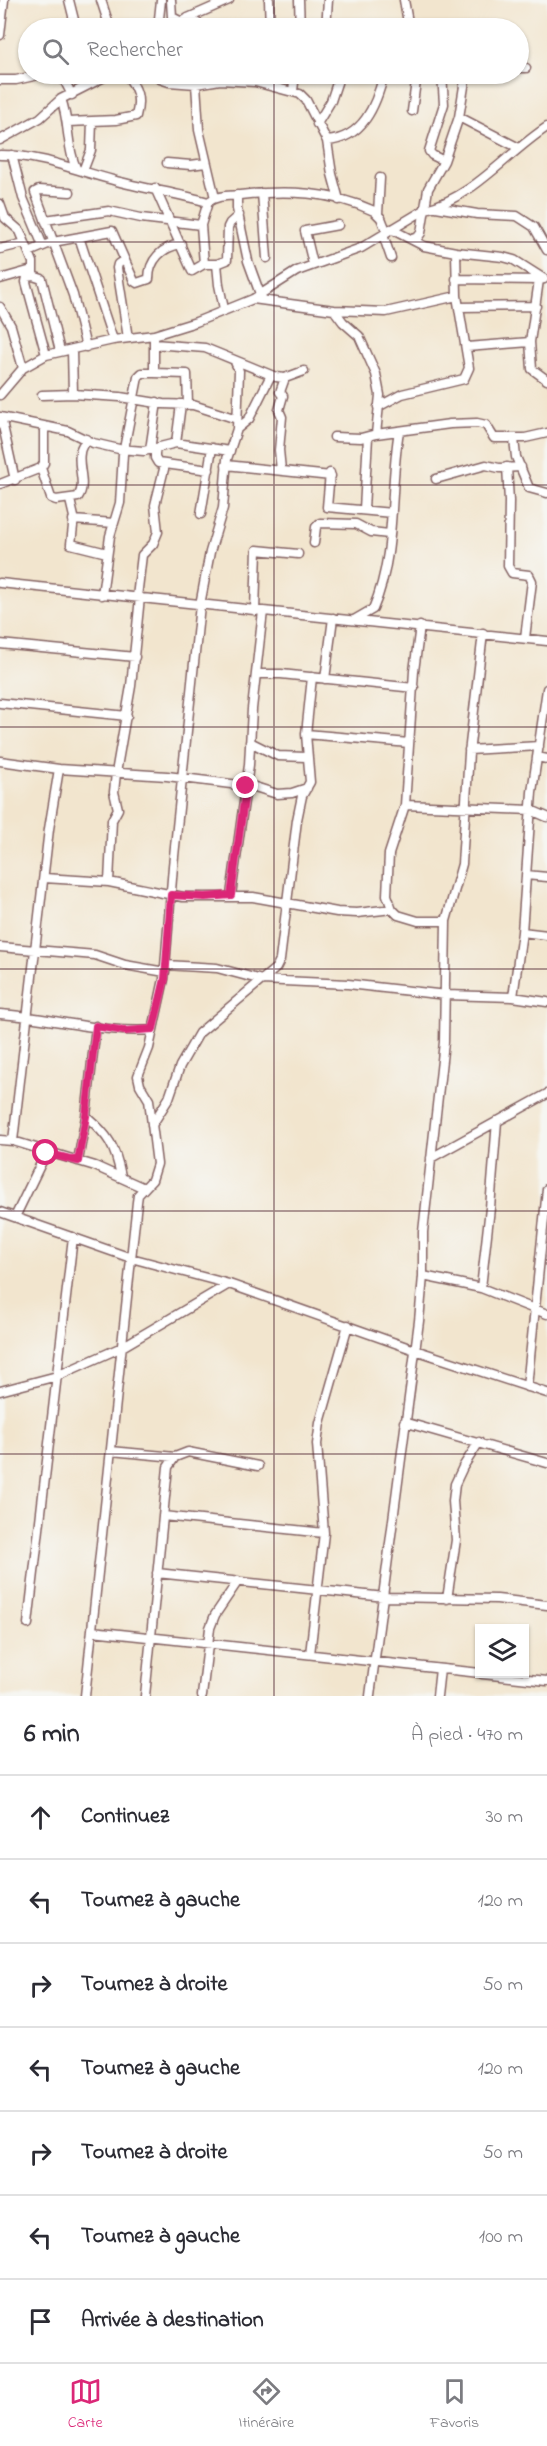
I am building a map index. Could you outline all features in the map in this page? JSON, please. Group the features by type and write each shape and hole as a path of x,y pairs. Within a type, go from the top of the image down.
{"street":[{"path":"0,35 4,0"},
{"path":"69,0 74,18"},
{"path":"101,0 107,18"},
{"path":"160,18 161,0"},
{"path":"171,0 172,16 178,18"},
{"path":"189,18 229,0"},
{"path":"269,0 270,18"},
{"path":"299,0 300,18"},
{"path":"327,18 328,0"},
{"path":"404,0 407,18"},
{"path":"0,80 18,80"},
{"path":"66,84 72,95"},
{"path":"0,140 40,118 61,99 91,84"},
{"path":"68,122 136,116 137,90 133,84"},
{"path":"196,84 196,104 212,200 201,225 204,264"},
{"path":"267,84 303,96 327,141 339,200"},
{"path":"293,91 294,84"},
{"path":"317,124 331,101 336,84"},
{"path":"327,141 340,140 353,133 367,118 378,97 381,84"},
{"path":"412,111 416,84"},
{"path":"443,84 444,104 430,140 429,151 432,155 444,160"},
{"path":"412,239 422,233 428,189 444,160 459,117 464,84"},
{"path":"61,99 68,122 69,150 80,170"},
{"path":"459,117 519,147"},
{"path":"80,170 91,150 92,121"},
{"path":"154,340 256,296 297,271 361,248 426,209 436,207 498,168 519,147 547,127"},
{"path":"0,155 12,155 114,180 212,200 261,193 309,192 367,208 378,214"},
{"path":"12,155 23,198 42,246"},
{"path":"167,163 191,165 205,163"},
{"path":"380,178 378,214 387,232 391,258"},
{"path":"155,188 191,270 204,264 217,264 228,259 228,227 239,215"},
{"path":"70,192 35,191 77,308 86,348"},
{"path":"261,193 267,258"},
{"path":"237,195 256,296"},
{"path":"0,204 2,215 20,231 34,267 33,273 26,280 46,355"},
{"path":"436,207 477,214 517,216 534,227 547,249"},
{"path":"45,220 109,211 201,225"},
{"path":"0,226 11,223"},
{"path":"313,264 305,231 338,225"},
{"path":"29,252 53,242 112,231 135,282 147,280 150,265 164,249 181,244"},
{"path":"387,232 440,250 503,256 514,260 543,280"},
{"path":"79,237 113,340"},
{"path":"0,249 25,243"},
{"path":"378,407 402,394 464,379 469,368 457,296 456,252"},
{"path":"124,260 118,264 117,268 128,338"},
{"path":"217,264 224,309"},
{"path":"0,279 33,273 42,279 60,351"},
{"path":"456,279 543,280"},
{"path":"543,280 530,342 532,369 547,380"},
{"path":"256,296 334,310 386,312 457,296"},
{"path":"30,299 47,297"},
{"path":"459,307 536,306"},
{"path":"0,307 11,326 23,368"},
{"path":"334,310 343,322 359,336 380,386 364,509"},
{"path":"0,394 23,368 46,355 128,338 205,348 235,362 285,378 304,371"},
{"path":"154,340 154,373"},
{"path":"467,346 530,342"},
{"path":"72,350 73,394"},
{"path":"85,1696 138,1196 152,1180 157,1164 149,1100 138,1079 153,1029 166,968 171,895 200,605 210,552 224,508 226,465 237,429 239,371 235,362"},
{"path":"102,595 107,553 120,503 124,449 139,375 145,372 187,374 185,404 176,443"},
{"path":"237,429 249,419 271,375"},
{"path":"281,470 279,450 282,419 279,410 283,396 280,392 285,378"},
{"path":"42,395 73,394 185,404 237,418"},
{"path":"156,402 153,449 156,460 165,465 209,470"},
{"path":"15,480 1,417 68,432 124,449 153,449 176,443 230,450"},
{"path":"334,437 372,435 433,425 477,423 486,426 494,438 514,439 547,433"},
{"path":"0,484 41,468 44,462 44,426"},
{"path":"352,620 374,609 383,584 392,513 394,460 399,431"},
{"path":"41,468 51,498 70,500 77,498 81,494 80,453 86,439"},
{"path":"514,439 516,457 529,488 547,493"},
{"path":"201,514 212,448"},
{"path":"109,882 112,820 118,809 114,792 135,657 142,555 153,544 158,532 155,505 165,465"},
{"path":"226,465 330,475 327,507 392,513"},
{"path":"436,479 486,465 521,467"},
{"path":"507,467 508,566 512,573 529,575 532,581 525,638"},
{"path":"70,500 74,520 72,545 107,553"},
{"path":"74,520 114,523"},
{"path":"314,543 316,527 320,523 356,524 371,532 389,534"},
{"path":"231,895 246,786 257,674 259,611 257,550 298,554"},
{"path":"0,583 547,641"},
{"path":"325,679 333,618"},
{"path":"420,626 405,805 389,854 387,886 392,909 398,915 434,922 446,921"},
{"path":"370,1696 385,1597 423,1275 423,1232 444,1042 446,921 462,864 469,750 483,633"},
{"path":"0,645 135,657"},
{"path":"257,674 312,677 414,688"},
{"path":"152,1125 169,1098 180,1066 199,1033 248,994 276,968 280,960 297,820 302,796 310,776 306,758 306,734 312,677"},
{"path":"513,997 522,932 531,810 547,689"},
{"path":"0,704 127,716"},
{"path":"306,734 409,743"},
{"path":"250,742 278,756 306,758"},
{"path":"469,750 539,746"},
{"path":"537,757 547,759"},
{"path":"0,761 59,769 182,778 246,786 284,795 307,788"},
{"path":"13,1141 59,769"},
{"path":"405,805 531,810 547,817"},
{"path":"526,875 547,877"},
{"path":"44,878 109,882 171,895 253,897 350,913 392,909"},
{"path":"522,932 547,935"},
{"path":"0,947 95,955 125,965 217,968 262,980 348,984 446,995 513,997 547,1002"},
{"path":"0,1014 125,1031 153,1029"},
{"path":"78,1161 86,1116 96,1026"},
{"path":"431,1158 547,1094"},
{"path":"86,1116 101,1129 114,1146 121,1176"},
{"path":"481,1288 497,1121"},
{"path":"1,1140 13,1141 78,1161 121,1176 144,1188"},
{"path":"15,1217 46,1153"},
{"path":"527,1387 547,1190"},
{"path":"0,1212 131,1258 229,1284 415,1350 547,1393"},
{"path":"28,1624 73,1237"},
{"path":"423,1275 481,1288 547,1314"},
{"path":"0,1390 57,1376 122,1347 229,1284"},
{"path":"310,1654 324,1533 317,1444 323,1413 348,1325"},
{"path":"404,1422 547,1462"},
{"path":"447,1599 456,1540 453,1501 455,1484 462,1467 479,1442"},
{"path":"111,1451 175,1457 188,1452 258,1466"},
{"path":"146,1696 168,1467 175,1457"},
{"path":"163,1516 324,1533"},
{"path":"157,1574 385,1597 497,1599 547,1605"},
{"path":"202,1696 207,1643 215,1615 237,1581"},
{"path":"92,1631 475,1672"},
{"path":"437,1696 440,1669"},
{"path":"522,1678 547,1681"}],"route":[{"path":"46,1153 78,1161 86,1116 96,1026 125,1031 153,1029 165,979 171,895 194,897 231,895 246,786"}]}
